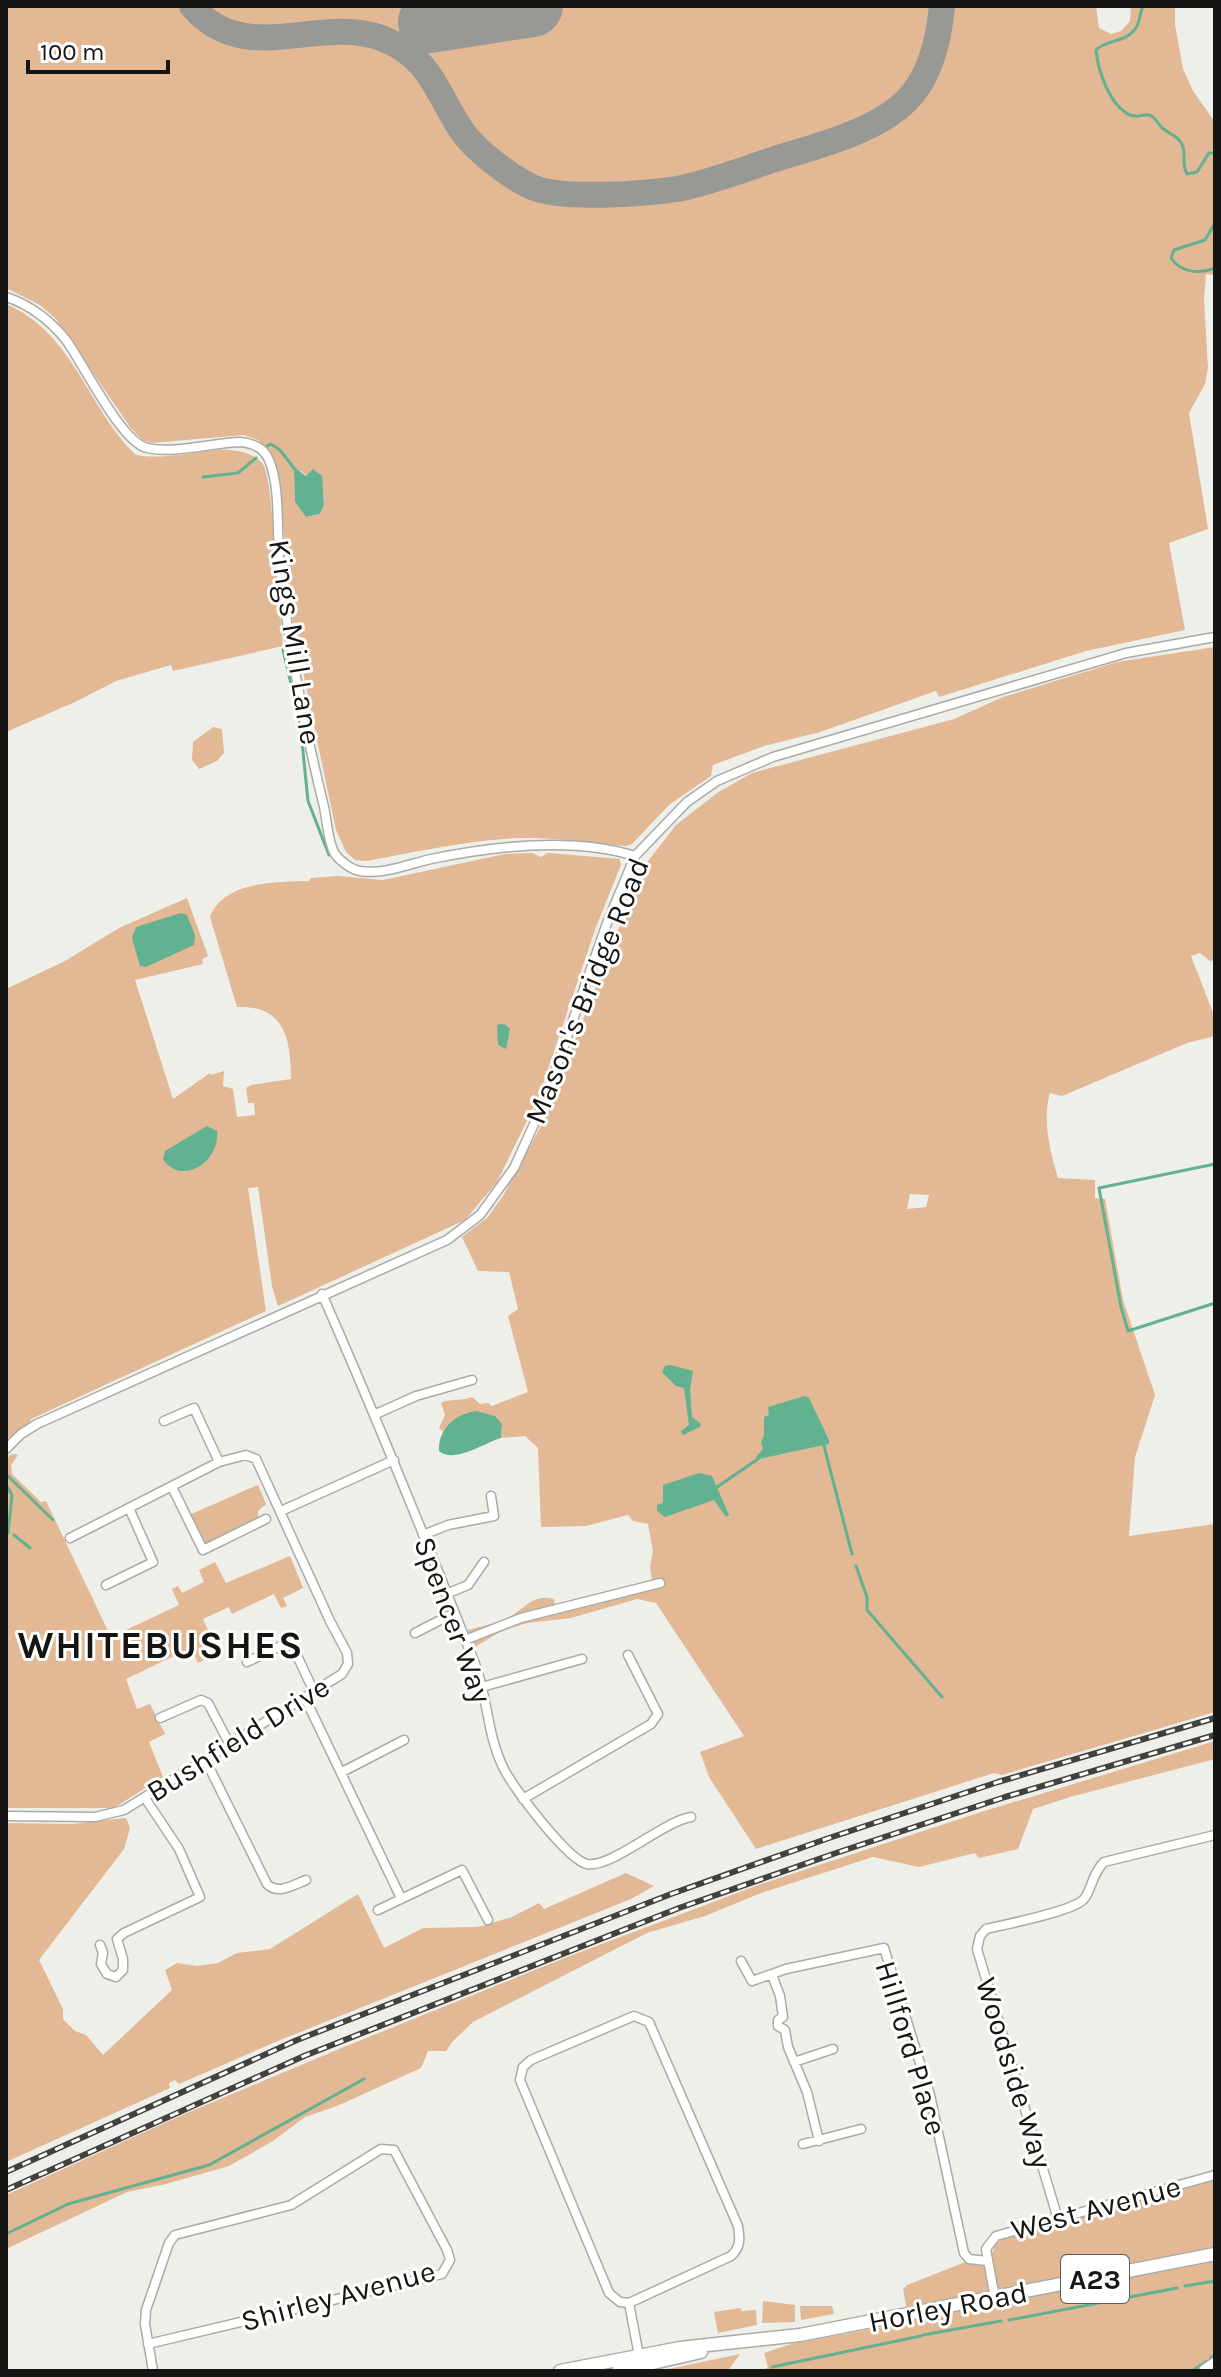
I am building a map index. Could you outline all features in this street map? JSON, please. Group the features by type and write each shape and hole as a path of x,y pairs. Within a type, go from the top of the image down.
{"main road":[{"name":"Horley Road","path":"560,2371 680,2348 800,2335 1215,2254"},
{"name":"Horley Road","path":"618,2371 727,2344"},
{"path":"1205,2371 1215,2364"}],"street":[{"name":"Kings Mill Lane","path":"6,297 52,324 121,426 139,445 164,449 240,442 252,444 266,455 273,476 282,587 309,746 334,853 351,868 360,871 377,871 516,846 589,849 635,856"},
{"name":"Mason's Bridge Road","path":"8,1445 37,1424 459,1233 480,1215 500,1190 525,1146 545,1100 608,920 635,856 687,802 717,781 773,757 1085,664 1165,644 1215,637"},
{"name":"Spencer Way","path":"322,1294 376,1414 465,1640 482,1687 496,1751 523,1799 577,1859 586,1864 616,1855 673,1822 691,1817"},
{"path":"376,1414 416,1396 472,1380"},
{"path":"164,1421 194,1408 219,1462"},
{"name":"Bushfield Drive","path":"6,1816 111,1815 145,1798 305,1698 342,1674 348,1664 347,1653 256,1459 246,1455 219,1462 70,1538"},
{"path":"281,1511 394,1460"},
{"path":"172,1487 203,1550 266,1519"},
{"path":"423,1535 448,1525 494,1516 491,1496"},
{"path":"106,1585 153,1562 129,1508"},
{"path":"446,1594 468,1585 484,1562"},
{"path":"465,1640 521,1618 660,1583"},
{"path":"415,1633 454,1613"},
{"path":"247,1662 285,1644 293,1647 314,1692"},
{"path":"523,1799 651,1724 658,1714 628,1655"},
{"path":"482,1687 582,1659"},
{"path":"305,1698 401,1898"},
{"path":"160,1718 201,1700 208,1703 230,1745"},
{"path":"342,1772 404,1740"},
{"path":"206,1761 267,1884 279,1890 306,1880"},
{"path":"100,1945 103,1953 101,1964 107,1974 116,1977 123,1970 117,1939 200,1897 179,1849 145,1798"},
{"name":"Woodside Way","path":"1058,2219 977,1949 980,1936 986,1929 1072,1906 1085,1899 1095,1871 1104,1862 1215,1835"},
{"path":"378,1910 462,1870 488,1920"},
{"name":"Hillford Place","path":"741,1961 754,1985 772,1975 826,1959 884,1948 930,2095 964,2253 969,2259 987,2261"},
{"path":"772,1975 780,1996 783,2017 778,2020 778,2026 785,2030 807,2092 819,2141"},
{"path":"634,2016 649,2022 741,2239 737,2251 731,2256 629,2303 620,2302 609,2293 520,2080 520,2073 531,2060 634,2016"},
{"path":"794,2062 833,2049"},
{"path":"803,2144 861,2129"},
{"name":"Shirley Avenue","path":"381,2149 394,2150 450,2260 442,2274 148,2344 146,2310 169,2243 175,2235 291,2205 381,2149"},
{"name":"West Avenue","path":"995,2298 986,2249 996,2236 1215,2175"},
{"path":"629,2303 639,2356"},
{"path":"148,2344 153,2371"}],"shaded area":[{"path":"6,6 185,6 206,30 230,40 273,42 341,36 383,44 400,53 423,74 462,140 498,173 537,194 599,200 663,196 705,188 878,128 905,110 924,88 943,34 947,6 1096,6 1099,28 1111,34 1121,31 1130,21 1131,6 1175,6 1183,69 1193,91 1215,122 1215,275 1206,274 1204,300 1208,368 1205,384 1189,413 1208,529 1169,543 1185,630 1086,651 939,697 936,691 713,765 711,776 669,805 632,844 626,846 520,838 462,844 366,861 355,860 346,852 336,830 310,707 293,621 279,484 270,452 258,440 244,435 151,443 142,440 56,319 40,305 6,288","holes":["301,471 323,488 324,505 320,514 306,517 295,502 294,472"]},
{"path":"199,6 936,6 929,46 919,71 904,94 882,113 833,134 690,181 646,188 603,190 542,184 502,162 471,133 425,60 414,49 384,33 336,27 263,32 240,29 219,21"},
{"path":"6,304 48,333 119,436 136,455 166,456 228,450 247,453 262,463 270,498 274,573 277,576 283,646 173,671 171,665 116,681 6,732"},
{"path":"313,469 322,476 324,505 320,514 306,517 295,502 294,472 298,470 306,476"},
{"path":"1215,647 1215,960 1210,961 1200,953 1191,956 1215,1018 1215,1036 1187,1043 1062,1096 1050,1093 1047,1124 1058,1178 1095,1180 1095,1198 1105,1199 1123,1300 1155,1395 1135,1457 1129,1536 1215,1524 1215,1712 1002,1775 994,1773 756,1849 709,1777 700,1752 744,1736 656,1603 637,1599 571,1618 527,1623 501,1631 475,1647 468,1630 508,1618 536,1599 554,1599 556,1612 653,1588 650,1567 653,1551 648,1524 633,1521 628,1515 586,1526 541,1527 538,1448 525,1436 501,1438 502,1424 495,1418 488,1414 472,1414 457,1420 443,1431 439,1428 445,1415 441,1403 472,1397 480,1404 492,1406 528,1392 508,1316 518,1309 509,1272 478,1271 462,1237 487,1218 503,1196 542,1124 642,869 676,825 717,793 752,773 954,719 1003,697 1117,662","holes":["910,1194 929,1195 926,1207 907,1209"]},
{"path":"213,727 222,729 224,753 217,761 199,769 192,760 193,742"},
{"path":"532,853 541,857 548,853 620,859 621,865 596,927 539,1096 497,1182 465,1220 278,1306 272,1286 258,1187 248,1188 266,1311 31,1419 6,1440 6,989 65,961 119,928 187,898 208,956 202,959 203,964 135,980 173,1099 210,1073 224,1071 223,1086 233,1089 237,1117 255,1115 254,1103 248,1103 246,1088 291,1079 287,1039 275,1019 266,1012 237,1007 210,917 217,905 239,890 267,883 338,876 383,880 505,854"},
{"path":"181,913 187,915 195,935 194,945 146,967 140,966 132,938 136,927"},
{"path":"497,1025 510,1029 506,1049 498,1045"},
{"path":"207,1126 217,1131 216,1143 206,1161 188,1171 170,1167 163,1159 165,1151"},
{"path":"665,1366 693,1371 690,1389 692,1417 701,1424 683,1435 681,1431 689,1425 684,1388 676,1386 662,1372"},
{"path":"805,1396 809,1398 829,1444 758,1459 756,1457 763,1449 761,1442 764,1417 769,1415 768,1407"},
{"path":"476,1411 495,1416 502,1424 501,1438 461,1454 439,1451 445,1429 455,1419"},
{"path":"9,1455 18,1455 11,1465 12,1474 41,1502 46,1501 111,1637 179,1605 172,1589 178,1586 182,1593 204,1582 199,1570 215,1562 226,1583 290,1556 303,1588 283,1598 287,1606 281,1608 274,1594 232,1614 229,1607 203,1619 215,1646 201,1653 204,1660 198,1663 191,1648 126,1679 137,1709 150,1704 165,1734 149,1742 163,1777 117,1806 6,1808 6,1464"},
{"path":"699,1473 712,1476 729,1515 726,1517 714,1500 665,1517 657,1511 657,1505 663,1503 663,1485"},
{"path":"258,1485 266,1504 258,1511 258,1519 203,1542 189,1515"},
{"path":"1215,1741 1215,1759 1033,1809 1018,1849 979,1858 975,1853 919,1867 873,1857 647,1933 473,2022 446,2051 428,2051 421,2068 305,2117 273,2141 229,2166 127,2192 6,2249 6,2195 182,2115 339,2049 562,1959 761,1884 981,1812"},
{"path":"126,1818 130,1828 124,1849 39,1960 63,2009 63,2019 75,2031 86,2035 103,2055 172,1990 165,1970 177,1963 197,1966 218,1963 237,1953 270,1949 358,1894 384,1948 423,1928 478,1927 512,1917 539,1903 544,1909 626,1873 654,1886 631,1899 179,2084 175,2080 169,2083 170,2088 6,2162 6,1823 73,1824"},
{"path":"1215,2180 1215,2371 763,2371 768,2367 764,2353 791,2344 909,2322 903,2289 907,2285 963,2263 991,2257 995,2245 1002,2239"},
{"path":"763,2301 795,2305 795,2322 762,2323"},
{"path":"800,2306 832,2306 834,2314 801,2320"},
{"path":"740,2308 742,2311 756,2310 757,2325 718,2333 714,2312"},
{"path":"740,2354 728,2371 659,2371"}],"waterway":[{"path":"1143,6 1133,31 1096,50 1106,87 1123,110 1133,116 1155,118 1162,128 1178,139 1183,147 1187,174 1197,172 1209,153 1215,153"},
{"path":"1215,223 1205,240 1174,250 1171,258 1180,267 1191,271 1215,268"},
{"path":"267,446 271,444 280,450 297,472"},
{"path":"203,477 238,473 256,458"},
{"path":"283,650 300,722 308,801 329,855"},
{"path":"1215,1164 1099,1188 1128,1331 1215,1303"},
{"path":"824,1446 852,1554"},
{"path":"717,1487 758,1459"},
{"path":"6,1479 7,1475 53,1520"},
{"path":"6,1485 12,1495 8,1533"},
{"path":"14,1535 30,1548"},
{"path":"856,1566 867,1597 867,1610 942,1697"},
{"path":"6,2234 68,2204 209,2165 364,2079"},
{"path":"1185,2286 1215,2281"},
{"path":"1009,2320 1177,2288"},
{"path":"923,2335 1001,2321"},
{"path":"772,2367 921,2336"},
{"path":"1211,2358 1215,2355"},
{"path":"1192,2371 1207,2361"}],"taxiway":[{"path":"192,6 212,24 235,34 282,37 332,32 381,38 411,55 421,65 468,139 504,170 523,183 545,191 603,195 663,191 700,184 842,138 878,121 907,100 922,80 936,44 942,6"}],"runway":[{"path":"429,22 532,6"}],"railway":[{"path":"6,2172 297,2040 671,1894 998,1782 1215,1718"},
{"path":"6,2190 304,2056 679,1908 1005,1797 1215,1735"}],"district":[{"name":"WHITEBUSHES","path":"161,1645"}]}
